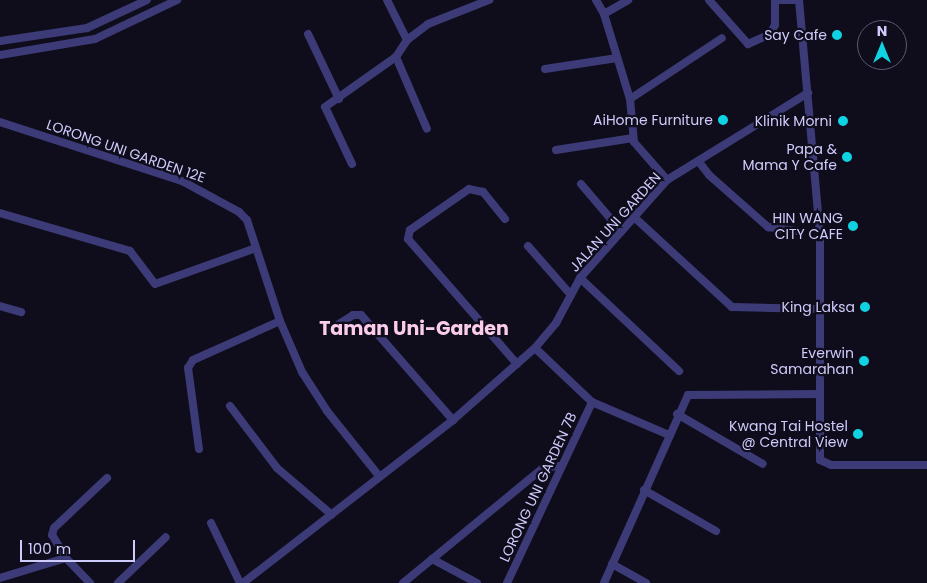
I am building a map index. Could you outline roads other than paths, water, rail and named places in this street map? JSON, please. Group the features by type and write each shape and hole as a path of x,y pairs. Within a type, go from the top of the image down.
{"street":[{"path":"0,41 87,28 147,0"},
{"path":"0,55 42,51 96,39 177,0"},
{"path":"387,0 407,40"},
{"path":"352,164 325,107 339,99 396,57 407,40 428,24 488,0"},
{"path":"596,0 604,14 630,99 633,138 636,146 667,180"},
{"path":"604,14 628,0"},
{"path":"709,0 748,44 770,34 775,25 777,0 799,0 820,237 819,456 822,464 927,465"},
{"path":"308,34 339,99"},
{"path":"41,36 42,51"},
{"path":"630,99 722,38"},
{"path":"396,57 426,130"},
{"path":"545,69 617,58"},
{"name":"JALAN UNI GARDEN","path":"242,583 453,420 535,348 556,323 580,278 667,180 808,94"},
{"name":"LORONG UNI GARDEN 12E","path":"0,122 182,181 239,212 247,220 256,248"},
{"path":"556,150 633,138"},
{"path":"699,162 709,175 768,227 797,231"},
{"path":"581,184 621,232"},
{"path":"505,219 483,192 469,189 410,230 408,239 517,364"},
{"path":"0,213 130,250 155,284 256,248 280,321 302,372 327,411 379,476"},
{"path":"634,217 732,307 820,308"},
{"path":"528,246 571,295"},
{"path":"580,278 679,371"},
{"path":"0,306 21,312"},
{"path":"331,329 353,314 361,315 453,420"},
{"path":"199,449 188,368 193,360 280,321"},
{"path":"535,348 592,402 669,435"},
{"path":"604,583 685,398 692,394 819,394"},
{"name":"LORONG UNI GARDEN 7B","path":"506,583 559,466 592,402"},
{"path":"230,406 272,463 332,515"},
{"path":"677,414 763,464"},
{"path":"403,583 542,468 559,466"},
{"path":"90,583 66,558 53,540 54,528 107,478"},
{"path":"644,490 716,531"},
{"path":"211,523 242,583"},
{"path":"118,583 166,537"},
{"path":"0,578 66,558"},
{"path":"432,559 477,583"},
{"path":"612,564 646,583"}],"place":[{"name":"Say Cafe","path":"837,35"},
{"name":"AiHome Furniture","path":"723,120"},
{"name":"Klinik Morni","path":"843,121"},
{"name":"Papa & Mama Y Cafe","path":"847,157"},
{"name":"HIN WANG CITY CAFE","path":"853,226"},
{"name":"King Laksa","path":"865,307"},
{"name":"Everwin Samarahan","path":"864,361"},
{"name":"Kwang Tai Hostel @ Central View","path":"858,434"}],"district":[{"name":"Taman Uni-Garden","path":"414,329"}]}
